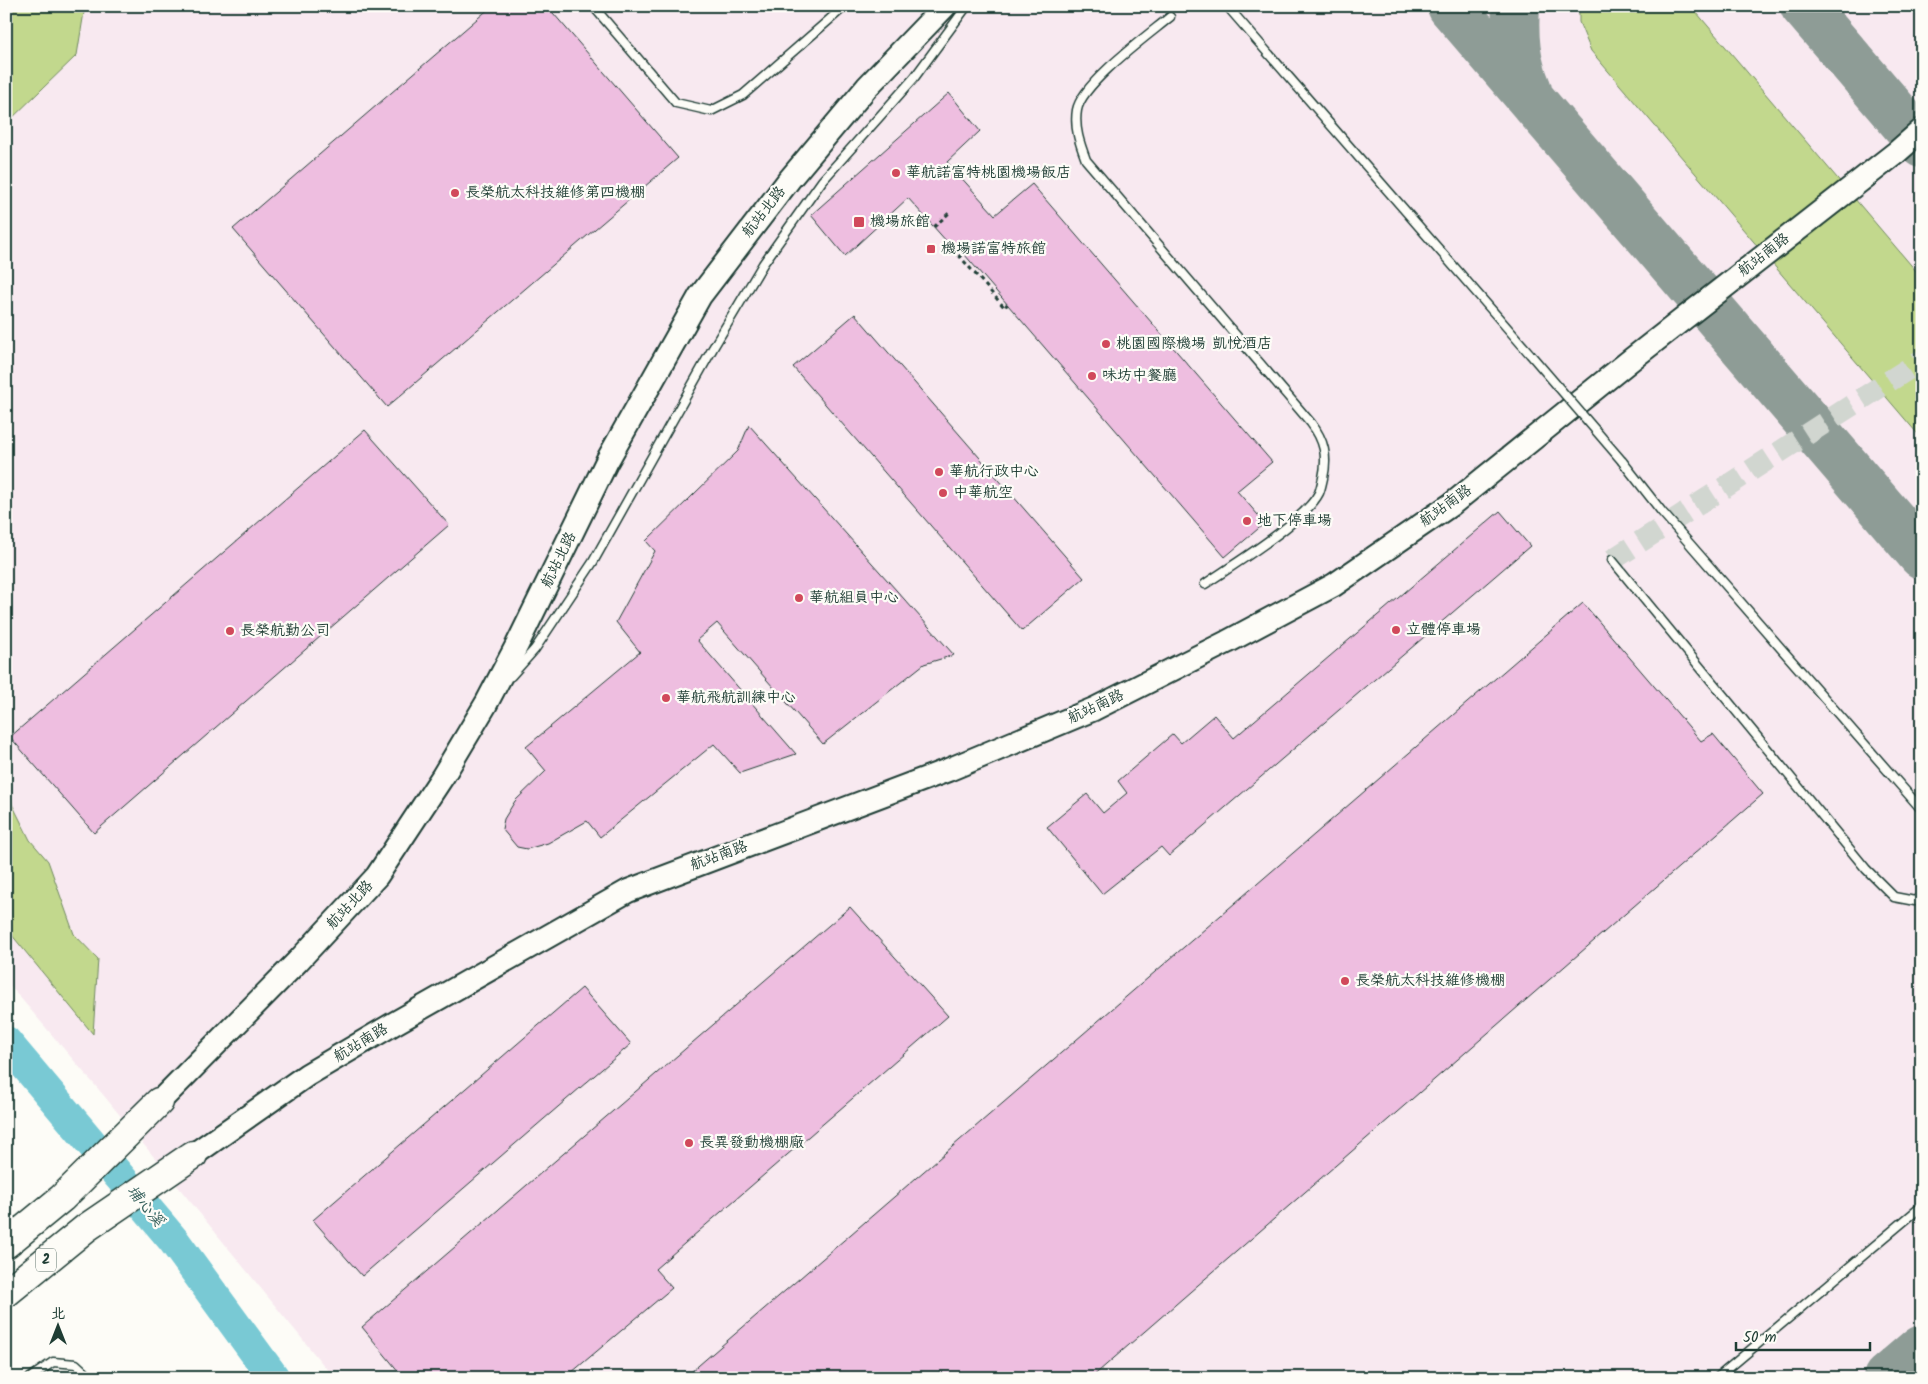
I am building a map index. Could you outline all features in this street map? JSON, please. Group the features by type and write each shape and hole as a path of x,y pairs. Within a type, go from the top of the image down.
{"highway":[{"name":"2","path":"6,1244 62,1198 159,1102"},
{"name":"2","path":"6,1293 86,1228 193,1155"}],"street":[{"name":"航站北路","path":"159,1102 292,968 377,876 443,776 486,704 518,645 607,461 700,296 789,180 867,87 945,6"},
{"name":"航站南路","path":"193,1155 307,1075 628,891 948,770 1094,709 1227,642 1334,585 1452,504 1632,359 1897,152 1922,130"}],"lane":[{"path":"593,6 676,103 711,112 743,95 845,6"},
{"path":"486,704 535,648 593,562 713,348 763,264 822,181 914,78 967,6"},
{"path":"1227,6 1622,461 1662,512 1922,810"},
{"path":"1170,17 1100,76 1087,92 1077,109 1077,134 1086,160 1312,423 1320,435 1325,448 1324,471 1319,493 1305,510 1282,530 1205,584"},
{"path":"1612,560 1872,875 1894,897 1915,901 1922,895"},
{"path":"1718,1378 1922,1206"},
{"path":"30,1378 53,1362 76,1364 91,1378"}],"path":[{"path":"934,227 950,212"},
{"path":"948,243 1005,308 1008,304"}],"shaded area":[{"path":"6,6 1922,6 1922,1378 334,1378 105,1097 6,981"}],"green space":[{"path":"6,6 85,6 77,55 6,124"},
{"path":"1579,6 1691,6 1922,278 1922,439 1591,51 1579,22"},
{"path":"6,760 12,804 30,840 48,861 74,934 98,959 93,1034 6,928"}],"building":[{"name":"長榮航太科技維修第四機棚","path":"492,6 547,6 678,158 387,407 233,229"},
{"name":"桃園國際機場 凱悅酒店","path":"949,93 980,131 947,162 995,215 1032,184 1272,462 1237,491 1265,523 1225,557 952,240 948,243 908,198 845,256 811,215"},
{"name":"華航行政中心","path":"855,314 1084,578 1022,631 793,367"},
{"path":"749,425 954,655 924,664 823,744 717,623 697,640 796,754 740,773 714,744 600,837 587,821 548,843 527,849 517,847 502,829 504,819 515,801 546,771 526,747 640,652 616,622 655,551 646,541 738,451"},
{"name":"長榮航勤公司","path":"365,430 449,525 94,833 10,737"},
{"name":"立體停車場","path":"1500,511 1530,546 1169,856 1161,847 1102,894 1047,827 1087,794 1103,813 1127,793 1118,781 1173,734 1181,743 1214,715 1234,738"},
{"name":"長榮航太科技維修機棚","path":"1583,603 1701,741 1713,734 1763,794 1091,1378 684,1378"},
{"name":"長異發動機棚廠","path":"850,907 948,1016 655,1269 672,1288 565,1378 404,1378 362,1327"},
{"path":"582,988 631,1044 362,1276 313,1220"}],"waterway":[{"name":"埔心溪","path":"6,1042 174,1241 274,1378"}],"taxiway":[{"path":"1451,6 1922,555"},
{"path":"1516,6 1515,29 1517,49 1528,90"},
{"path":"1804,6 1922,144"},
{"path":"1887,1378 1922,1348"}],"tunnel":[{"path":"1612,560 1922,360"}],"place":[{"name":"華航諾富特桃園機場飯店","path":"896,173"},
{"name":"長榮航太科技維修第四機棚","path":"455,193"},
{"name":"機場旅館","path":"859,222"},
{"name":"機場諾富特旅館","path":"931,249"},
{"name":"桃園國際機場 凱悅酒店","path":"1106,344"},
{"name":"味坊中餐廳","path":"1092,376"},
{"name":"華航行政中心","path":"939,472"},
{"name":"中華航空","path":"943,493"},
{"name":"地下停車場","path":"1247,521"},
{"name":"華航組員中心","path":"799,598"},
{"name":"立體停車場","path":"1396,630"},
{"name":"長榮航勤公司","path":"230,631"},
{"name":"華航飛航訓練中心","path":"666,698"},
{"name":"長榮航太科技維修機棚","path":"1345,981"},
{"name":"長異發動機棚廠","path":"689,1143"}]}
